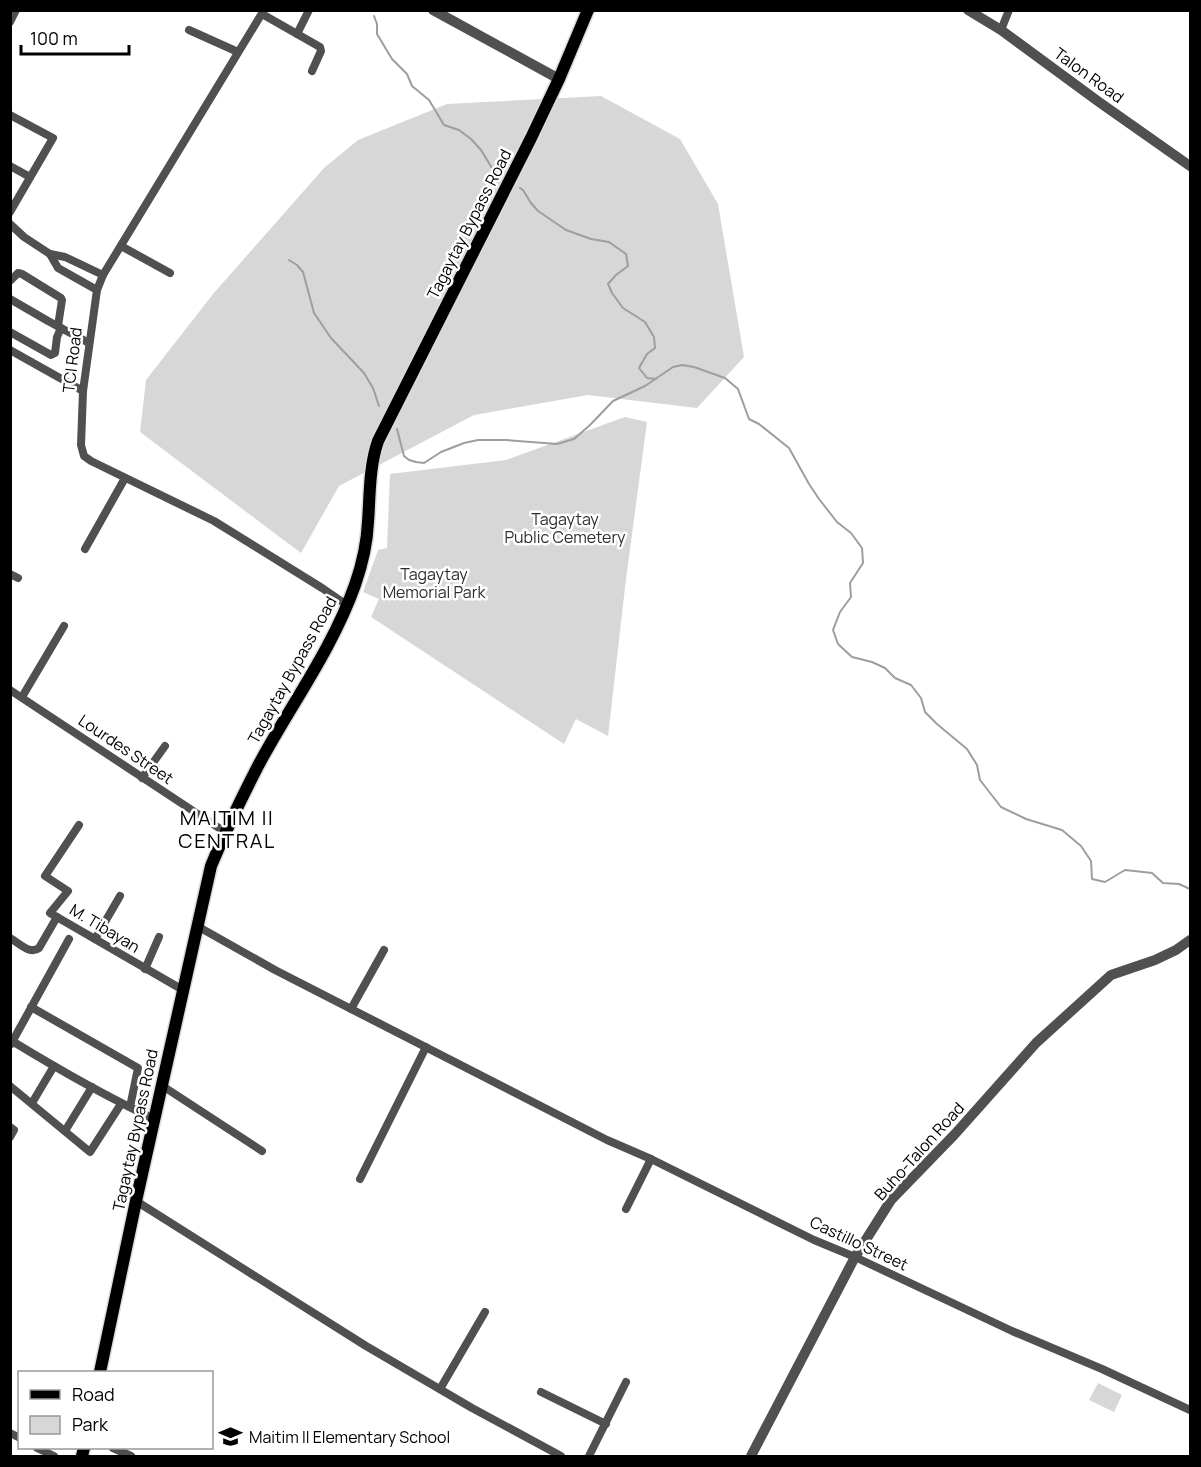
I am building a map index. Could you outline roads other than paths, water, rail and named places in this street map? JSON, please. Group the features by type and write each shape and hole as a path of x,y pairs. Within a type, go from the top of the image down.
{"main road":[{"name":"Tagaytay Bypass Road","path":"100,1371 161,1085 211,866 258,766 328,645 347,605 356,584 368,531 372,466 378,441 510,181 559,79 588,10"}],"street":[{"path":"10,22 16,10"},
{"path":"297,34 309,10"},
{"path":"433,10 559,79"},
{"name":"Talon Road","path":"968,10 1001,30 1191,166"},
{"path":"1001,30 1009,10"},
{"path":"263,12 320,47 321,51 312,71"},
{"name":"TCI Road","path":"263,12 103,275 97,290 89,343 83,391 81,445 84,456 91,461 214,521 347,605"},
{"path":"189,30 238,52"},
{"path":"10,115 52,138 10,212"},
{"path":"10,166 30,177"},
{"path":"10,224 24,237 50,254 65,257 103,275"},
{"path":"121,246 170,273"},
{"path":"50,254 58,268 97,290"},
{"path":"10,281 18,273 22,274 62,300 55,353 51,355 10,332"},
{"path":"10,299 89,343"},
{"path":"10,350 83,391"},
{"path":"85,549 125,478"},
{"path":"22,697 64,626"},
{"name":"Lourdes Street","path":"10,690 225,832"},
{"path":"142,778 165,746"},
{"name":"M. Tibayan","path":"80,825 45,876 68,891 50,913 183,990"},
{"path":"95,939 120,896"},
{"path":"10,938 31,951 35,951 57,917"},
{"name":"Castillo Street","path":"197,926 275,970 607,1140 651,1159 814,1240 1002,1327 1191,1410"},
{"path":"145,969 159,937"},
{"path":"69,939 11,1042 125,1106 154,1119"},
{"name":"Buho-Talon Road","path":"751,1456 855,1257 891,1200 955,1134 1036,1042 1111,975 1155,960 1191,940"},
{"path":"351,1009 384,950"},
{"path":"10,1086 90,1152 125,1106 138,1068 31,1007"},
{"path":"360,1179 426,1047"},
{"path":"32,1103 54,1066"},
{"path":"161,1085 262,1151"},
{"path":"65,1131 92,1087"},
{"path":"10,1127 14,1130 10,1137"},
{"path":"626,1209 651,1159"},
{"path":"136,1201 366,1346 561,1456"},
{"path":"440,1389 485,1312"},
{"path":"589,1456 626,1382"},
{"path":"542,1392 606,1424"},
{"path":"39,1449 54,1456"},
{"path":"115,1449 131,1456"}],"waterway":[{"path":"374,16 377,34 392,59 407,74 412,86 429,100 444,125 459,130 471,139 492,168 499,173"},
{"path":"520,188 538,211 566,230 591,239 609,242 626,254 628,266 608,284 623,308 645,322 654,337 655,348 647,354 639,368 647,378 656,379"},
{"path":"289,260 303,272 314,313 331,338 364,373 373,388 379,406"},
{"path":"397,429 404,456 409,460 424,463 441,452 478,440 557,444 574,439 613,401 645,386 673,367 682,365 694,367 725,378 738,389 749,419 759,424 789,448 819,499 862,548 863,563 850,583 851,597 840,612 833,630 838,644 852,657 885,668 895,678 911,685 921,698 925,712 967,749 977,765 980,780 1001,807 1026,819 1062,830 1081,846 1091,861 1092,879 1105,882 1125,870 1152,873 1163,883 1179,884 1190,889"}],"place":[{"name":"Maitim II Elementary School","path":"231,1437"}],"district":[{"name":"MAITIM II CENTRAL","path":"227,830"}],"park label":[{"name":"Tagaytay Public Cemetery","path":"565,528"},
{"name":"Tagaytay Memorial Park","path":"434,583"}]}
